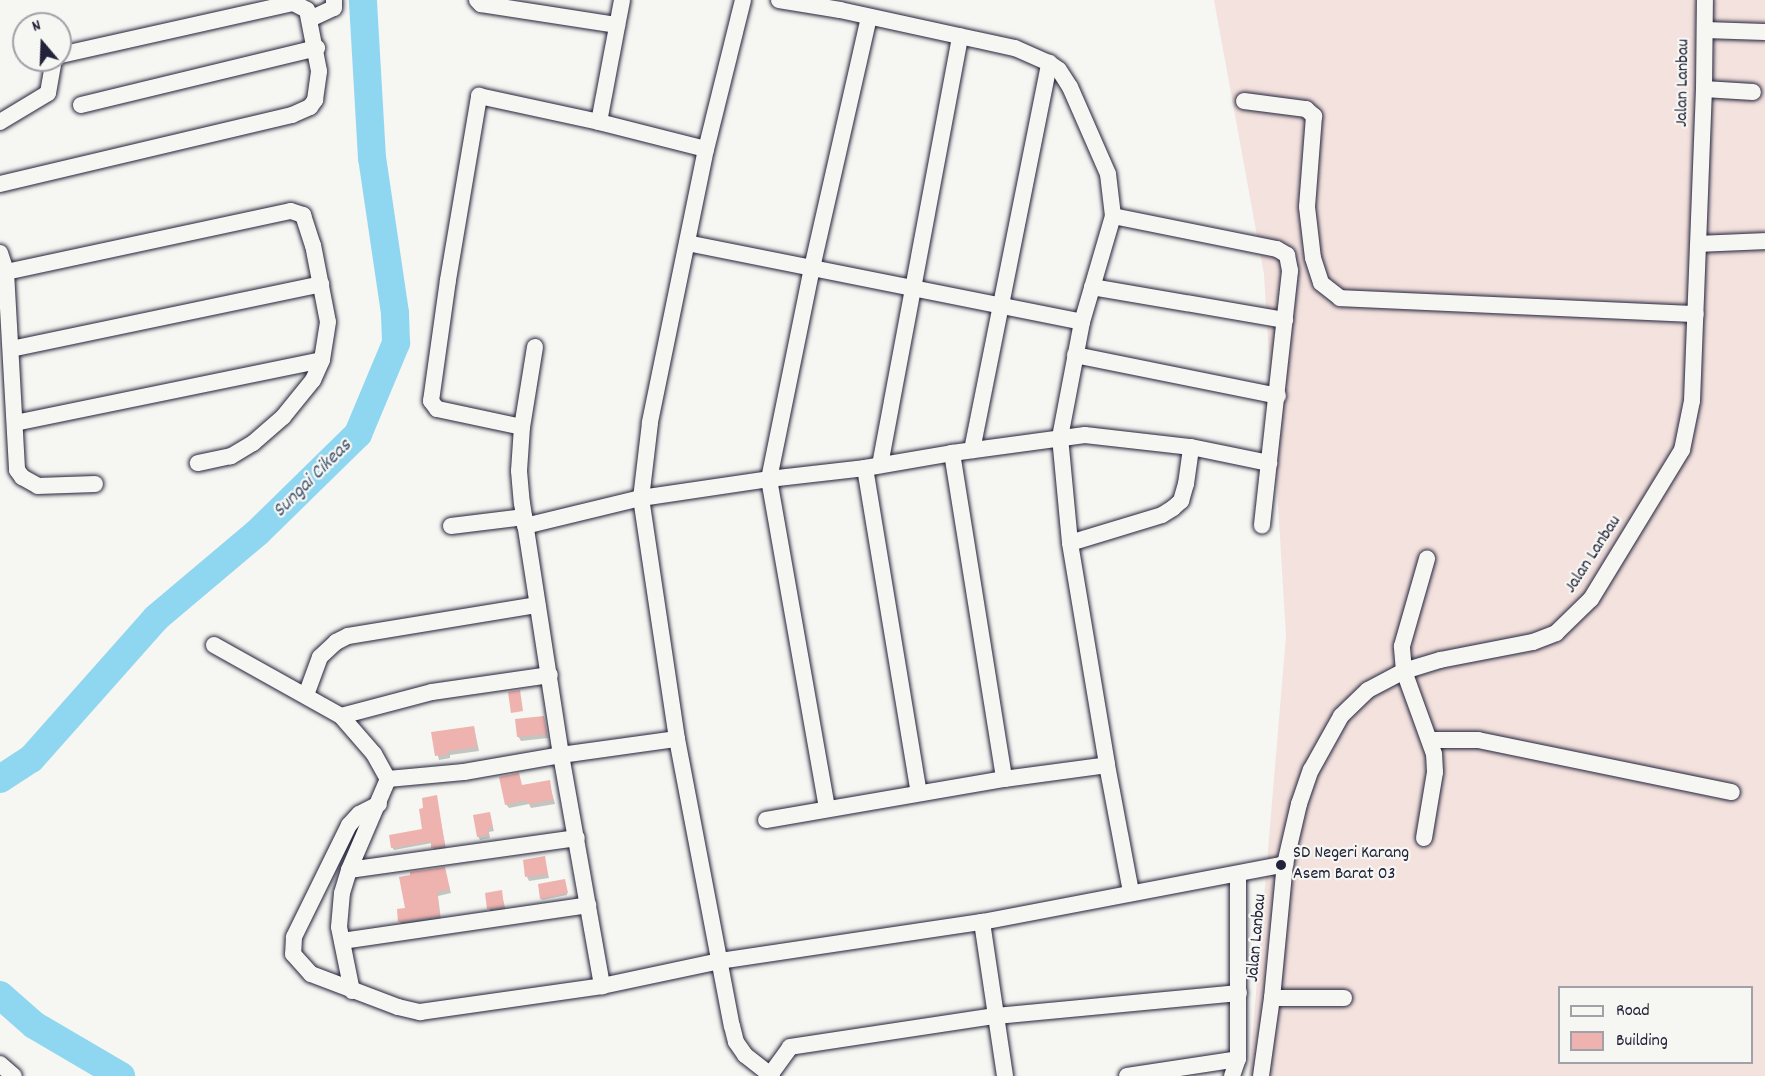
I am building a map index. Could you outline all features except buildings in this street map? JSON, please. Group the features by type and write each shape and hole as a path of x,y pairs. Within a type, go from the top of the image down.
{"street":[{"path":"310,19 334,8 334,0"},
{"path":"477,0 481,4 617,25"},
{"path":"599,122 622,0"},
{"path":"743,0 706,149 648,432 641,498 676,739 736,1042 745,1055 771,1076 790,1047 996,1016 1239,993"},
{"path":"779,0 837,5 869,18 1015,48 1049,63 1059,70 1083,112 1108,174 1113,216 1082,322 1060,437 1070,543 1131,892"},
{"name":"Jalan Lanbau","path":"1261,1076 1272,998 1285,864 1299,804 1311,770 1341,716 1368,690 1404,671 1440,660 1533,642 1556,633 1591,600 1682,450 1692,401 1699,244 1705,0"},
{"path":"0,184 302,111 315,100 319,71 317,48 310,19 307,10 298,3 283,4 72,52"},
{"path":"827,808 769,479 812,268 869,18"},
{"path":"1705,30 1765,32"},
{"path":"919,793 873,466 914,287 960,36"},
{"path":"81,105 317,48"},
{"path":"972,450 999,305 1049,63"},
{"path":"0,122 48,93 52,72"},
{"path":"1704,89 1753,92"},
{"path":"522,427 437,409 431,401 476,101 479,96 599,122 706,149"},
{"path":"1244,101 1306,109 1314,116 1307,207 1314,258 1321,283 1340,298 1696,314"},
{"path":"6,272 298,211 306,219 328,322 322,360 312,380 283,417 253,443 231,456 198,463"},
{"path":"1113,216 1283,252 1287,255 1290,262 1278,396 1262,525"},
{"path":"1699,244 1765,241"},
{"path":"687,243 1082,322"},
{"path":"0,253 6,272 17,470 22,477 38,486 95,484"},
{"path":"11,349 321,284"},
{"path":"1092,287 1285,320"},
{"path":"535,347 522,427 519,471 537,605 561,754 602,986"},
{"path":"1075,355 1278,396"},
{"path":"15,423 322,360"},
{"path":"451,526 525,521 641,498 1060,437 1113,436 1191,447 1269,464"},
{"path":"1070,543 1162,515 1173,508 1180,501 1186,484 1191,447"},
{"path":"952,453 1004,779"},
{"path":"1424,838 1435,772 1430,740 1404,671 1402,646 1427,559"},
{"path":"306,695 320,657 336,642 348,636 537,605"},
{"path":"214,645 341,716 374,754 388,779 349,870 340,911 342,941 352,991"},
{"path":"341,716 432,692 550,675"},
{"path":"388,779 464,772 561,754 676,739"},
{"path":"1430,740 1478,740 1732,792"},
{"path":"766,820 1004,779 1107,765"},
{"path":"379,804 359,814 349,825 292,945 293,954 311,974 352,991 420,1012 602,986 720,961 982,922 1285,864"},
{"path":"349,870 577,838"},
{"path":"1232,1076 1238,1059 1238,874"},
{"path":"342,941 588,905"},
{"path":"982,922 1005,1076"},
{"path":"1272,998 1344,998"},
{"path":"1127,1076 1238,1059"},
{"path":"0,1064 14,1076"}],"shaded area":[{"path":"1214,0 1765,0 1765,1076 1249,1076 1286,636 1264,274"}],"waterway":[{"name":"Sungai Cikeas","path":"0,779 31,759 156,618 258,532 358,434 396,343 395,313 372,158 363,0"},
{"name":"Sungai Cikeas","path":"0,995 34,1025 121,1076"}],"place":[{"name":"SD Negeri Karang Asem Barat 03","path":"1281,865"}]}
